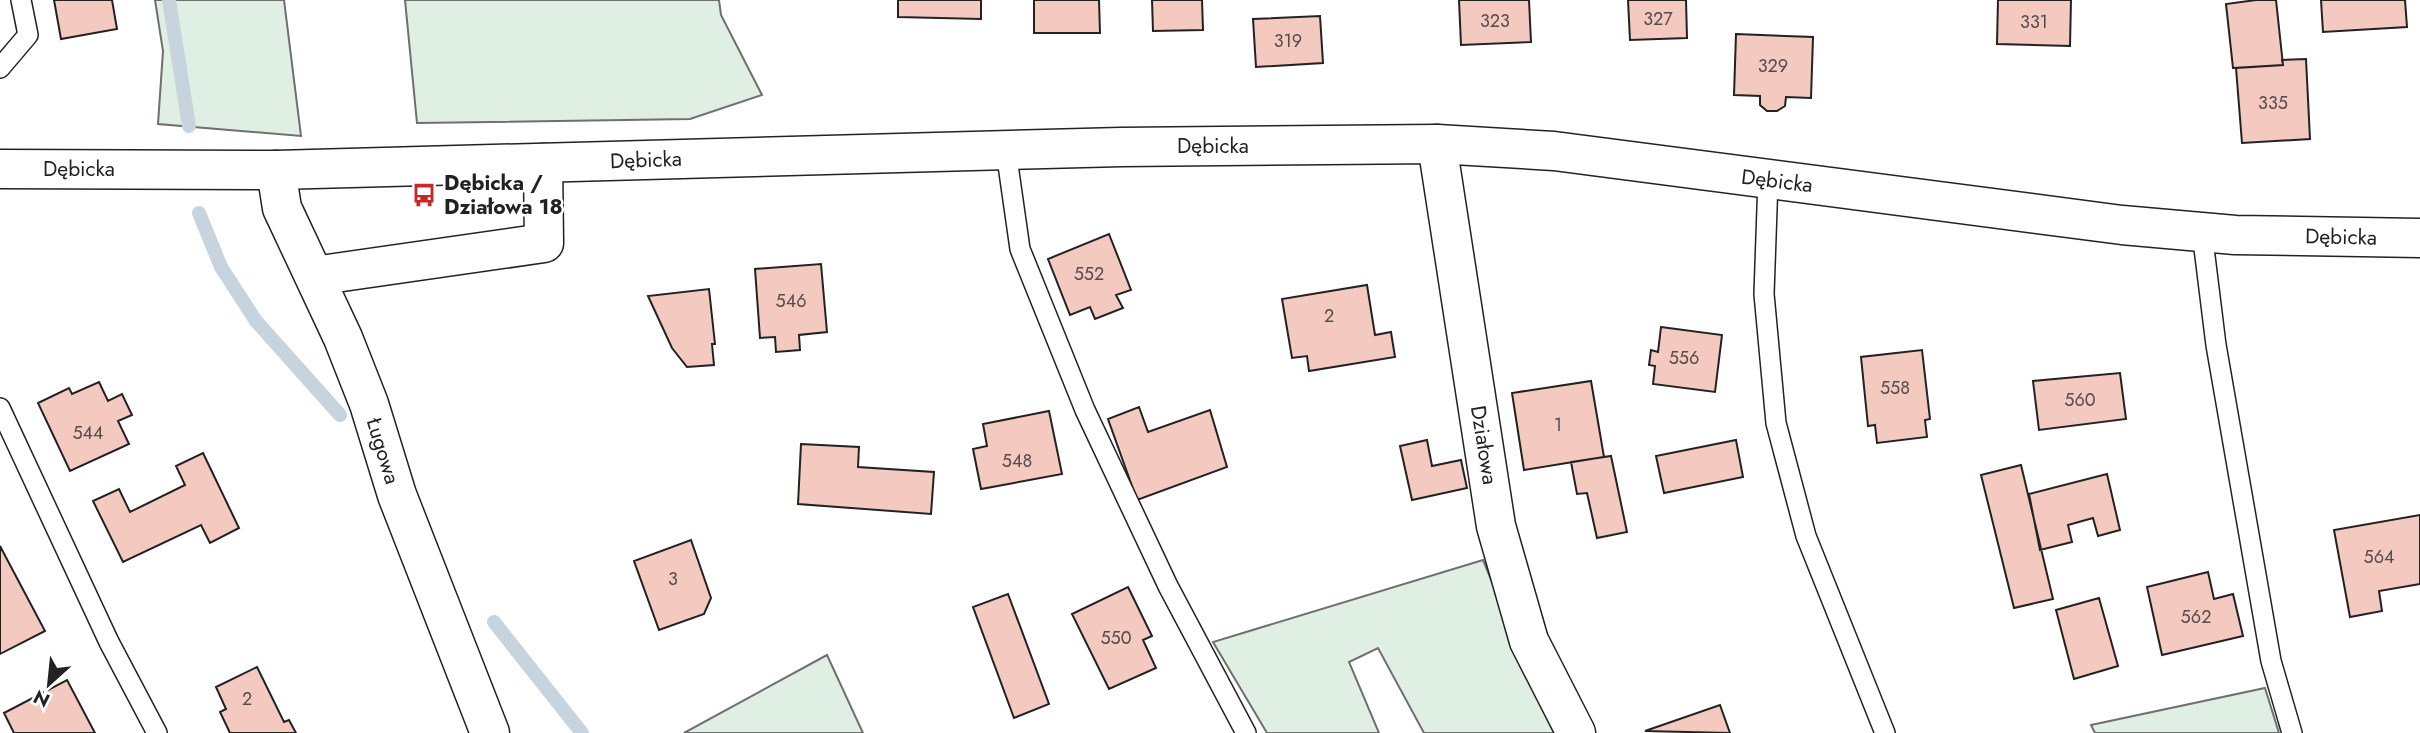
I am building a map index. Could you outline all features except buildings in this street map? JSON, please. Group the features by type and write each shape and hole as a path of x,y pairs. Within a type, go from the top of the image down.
{"street":[{"name":"Dębicka","path":"0,169 276,170 1133,147 1437,144 1554,151 2122,225 2235,235 2420,238"},
{"name":"Działowa","path":"1437,144 1496,526 1529,640 1576,733"},
{"path":"314,276 544,243 543,163"},
{"name":"Ługowa","path":"276,170 282,208 343,338 365,393 397,495 490,733"}],"lane":[{"path":"0,68 28,35 22,0"},
{"path":"1006,150 1020,249 1075,385 1168,586 1246,733"},
{"path":"1768,180 1764,294 1776,423 1806,536 1885,733"},
{"path":"2202,232 2216,345 2271,661 2292,733"},
{"path":"0,408 109,642 157,733"}],"green space":[{"path":"155,0 284,0 301,136 158,124 163,51"},
{"path":"405,0 719,0 721,15 762,95 690,119 417,123"},
{"path":"1483,560 1554,733 1424,733 1378,648 1349,662 1379,733 1267,733 1213,642"},
{"path":"827,655 863,733 684,733"},
{"path":"2265,688 2279,733 2095,733 2091,725"}],"waterway":[{"path":"169,0 189,126"},
{"path":"199,213 221,267 256,321 340,415"},
{"path":"494,622 582,733"}],"place":[{"name":"Dębicka / Działowa 18","path":"424,195"}]}
